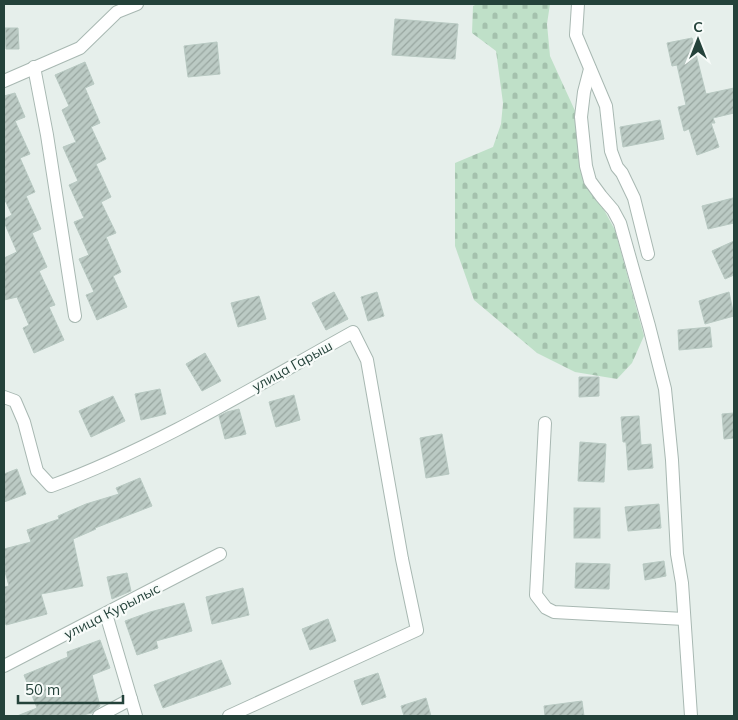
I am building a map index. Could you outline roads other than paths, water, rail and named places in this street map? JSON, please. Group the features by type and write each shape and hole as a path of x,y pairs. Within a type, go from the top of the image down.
{"street":[{"path":"4,81 80,48 117,12 137,4"},
{"path":"578,4 576,35 606,106 611,151 617,167 634,198 648,254"},
{"path":"34,67 47,135 76,316"},
{"path":"590,69 584,92 581,117 586,166 590,181 613,210 620,223 650,326 665,389 672,460 677,554 682,583 691,716"},
{"name":"улица Гарыш","path":"4,397 15,402 24,422 37,471 51,486 92,471 194,420 353,332 367,360 402,559 417,630 230,716"},
{"path":"545,423 536,595 546,608 554,612 684,619"},
{"name":"улица Курылыс","path":"4,666 220,554"},
{"path":"106,614 136,716"},
{"path":"99,716 131,699"}]}
